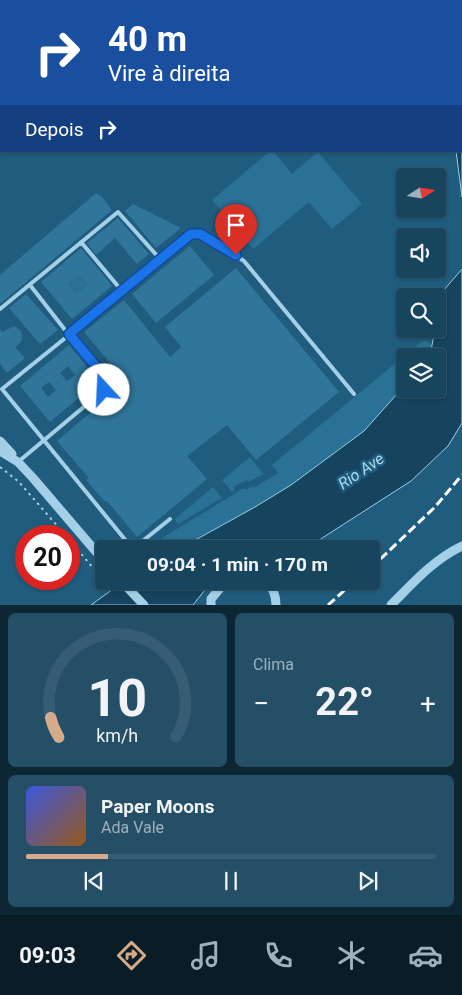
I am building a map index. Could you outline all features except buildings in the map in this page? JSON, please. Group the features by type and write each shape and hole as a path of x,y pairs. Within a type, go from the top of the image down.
{"street":[{"path":"0,441 95,551"},
{"path":"0,451 18,462"},
{"path":"391,605 430,565 462,546"},
{"path":"130,590 145,604"},
{"path":"209,603 219,590"},
{"path":"273,590 276,605"}],"lane":[{"path":"0,310 118,212 160,259"},
{"path":"170,519 139,544 130,546 1,388 191,234 200,234 244,261 354,394"},
{"path":"81,242 122,291"},
{"path":"18,462 104,390 106,383 104,376 30,285"}],"path":[{"path":"0,467 19,482 56,525"},
{"path":"80,553 95,569"}],"shaded area":[{"path":"269,152 274,152 292,174 318,152 362,204 332,229 309,202 253,249 212,200"},
{"path":"80,275 88,285 76,294 68,284"},
{"path":"426,341 432,345 430,348 414,348 421,342"},
{"path":"396,363 396,395 364,431 291,485 195,540 159,540 244,488 246,490 252,486 254,488 278,473 272,465"},
{"path":"250,457 264,474 233,487 235,490 232,492 222,480"},
{"path":"213,487 222,498 178,524 175,519"}],"water":[{"path":"456,152 462,152 462,197"},
{"name":"Rio Ave","path":"462,269 462,423 448,446 411,481 319,540 195,540 291,485 364,431 396,395 396,398 446,398 446,348 431,348 433,338 446,338 446,288"},
{"path":"112,590 205,590 193,605 91,605"}],"railway":[{"path":"380,559 435,507 462,475"},
{"path":"328,605 345,590"}],"route":[{"path":"104,390 106,383 104,376 69,334 191,234 200,234 236,255"}]}
